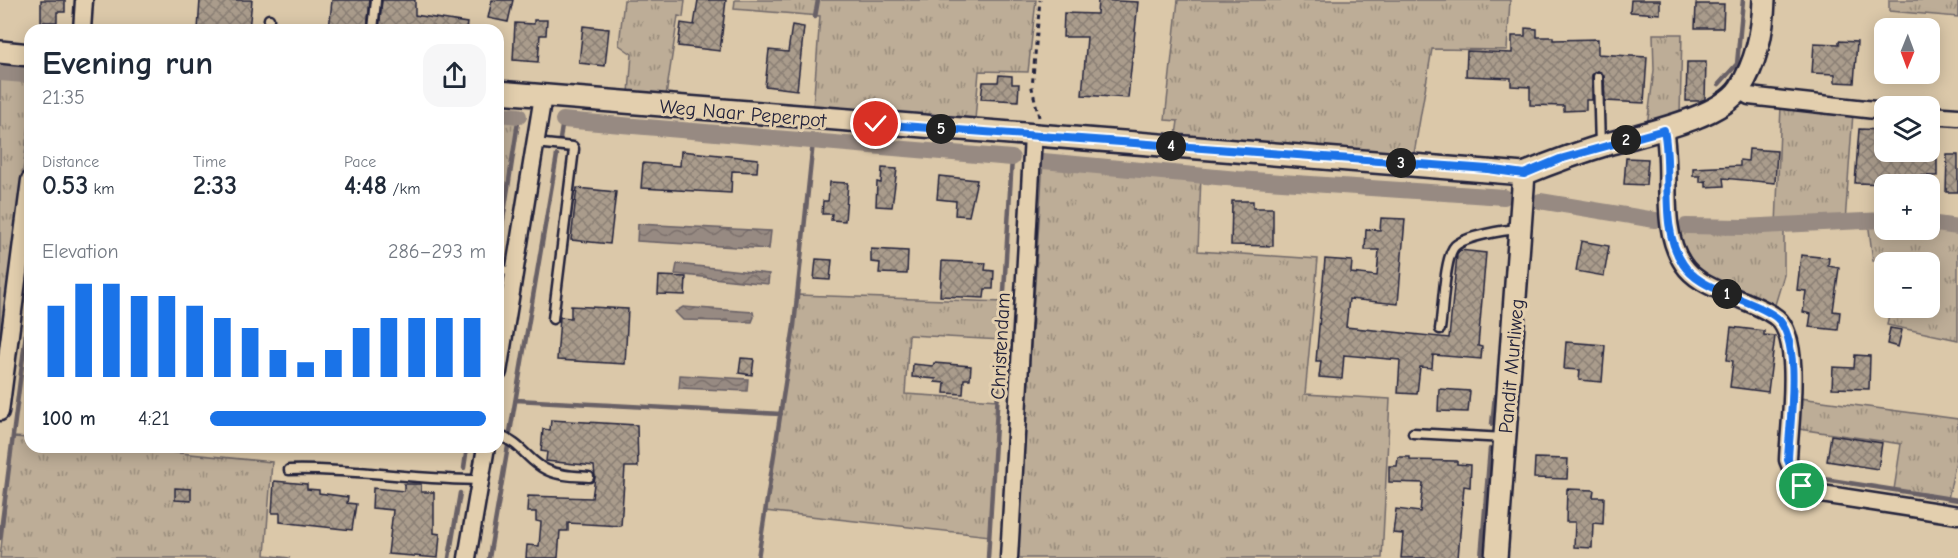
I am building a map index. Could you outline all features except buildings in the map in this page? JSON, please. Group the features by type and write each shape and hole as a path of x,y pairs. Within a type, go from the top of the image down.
{"street":[{"path":"82,24 84,0"},
{"name":"Weg Naar Peperpot","path":"504,93 1524,174 1600,147 1664,130 1714,108 1739,90 1757,56 1764,0"},
{"path":"0,52 24,54"},
{"path":"1739,90 1749,96 1874,110"},
{"path":"504,296 506,270 535,143 543,96"},
{"path":"1940,116 1958,117"},
{"path":"1664,130 1668,150 1671,235 1682,263 1691,274 1705,284 1769,312 1785,328 1792,352 1788,460 1794,475 1802,486 1815,493 1958,515"},
{"name":"Christendam","path":"1009,558 1038,136"},
{"name":"Pandit Murliweg","path":"1496,558 1522,229 1524,174"},
{"path":"0,412 24,226"},
{"path":"467,558 485,453"}],"lane":[{"path":"374,24 376,0"},
{"path":"269,19 269,24"},
{"path":"1598,77 1600,147"},
{"path":"535,143 570,146 574,150 553,319"},
{"path":"1440,329 1449,259 1454,247 1463,241 1506,230 1522,229"},
{"path":"1413,433 1506,438"},
{"path":"504,438 519,445 535,462 547,470 589,477"},
{"path":"289,470 325,469 446,480 480,480"}],"path":[{"path":"1038,136 1032,88 1040,0"}],"green space":[{"path":"624,0 685,0 683,17 678,16 666,96 629,93 632,54 619,45"},
{"path":"735,0 1036,0 1028,72 979,71 975,120 813,108 820,16 734,9"},
{"path":"1178,0 1510,0 1507,50 1432,49 1414,154 1176,135 1178,121 1165,120"},
{"path":"1889,0 1958,0 1958,17 1889,11"},
{"path":"1653,34 1682,34 1680,114 1647,126 1654,70"},
{"path":"0,73 24,75 24,163 0,352"},
{"path":"1781,106 1853,113 1845,222 1784,225 1784,275 1774,308 1699,274 1685,259 1675,224 1743,227 1776,225"},
{"path":"504,118 519,119 504,214"},
{"path":"1043,161 1201,176 1198,251 1318,259 1305,394 1390,399 1382,558 1017,558"},
{"path":"1868,221 1874,221 1874,240 1940,240 1940,225 1958,227 1958,340 1887,325 1888,318 1940,318 1940,252 1874,252 1873,261"},
{"path":"798,295 1004,302 1002,340 909,335 905,394 998,400 990,536 765,511"},
{"path":"1800,398 1958,419 1958,451 1948,499 1894,490 1901,444 1799,429"},
{"path":"13,437 24,438 24,453 180,453 272,462 265,555 290,558 0,558"}],"water":[{"path":"638,224 771,231 769,249 637,241"},
{"path":"677,264 769,274 768,284 675,274"},
{"path":"683,307 753,312 754,317 752,322 683,320 675,312"},
{"path":"680,375 748,379 747,391 679,388"}],"waterway":[{"path":"815,17 818,0"},
{"path":"1719,84 1737,64 1743,0"},
{"path":"0,73 24,75"},
{"path":"504,115 519,116"},
{"path":"504,213 519,116"},
{"path":"560,139 563,120"},
{"path":"563,120 1012,158"},
{"path":"758,558 794,326 813,142"},
{"path":"510,432 557,155"},
{"path":"988,558 1012,158"},
{"path":"1043,161 1238,179 1504,197"},
{"path":"1540,201 1655,220"},
{"path":"1686,226 1743,227 1874,220"},
{"path":"1940,225 1958,227"},
{"path":"0,538 24,349"},
{"path":"1492,424 1495,396"},
{"path":"516,400 781,414"},
{"path":"489,558 508,446"},
{"path":"1481,558 1490,449"},
{"path":"464,468 466,453"},
{"path":"1805,476 1958,500"},
{"path":"449,558 460,493"}],"route":[{"path":"876,124 1488,169 1524,174 1560,159 1664,130 1668,150 1671,235 1682,263 1691,274 1705,284 1769,312 1779,319 1785,328 1792,352 1788,460 1794,475 1802,486"}]}
